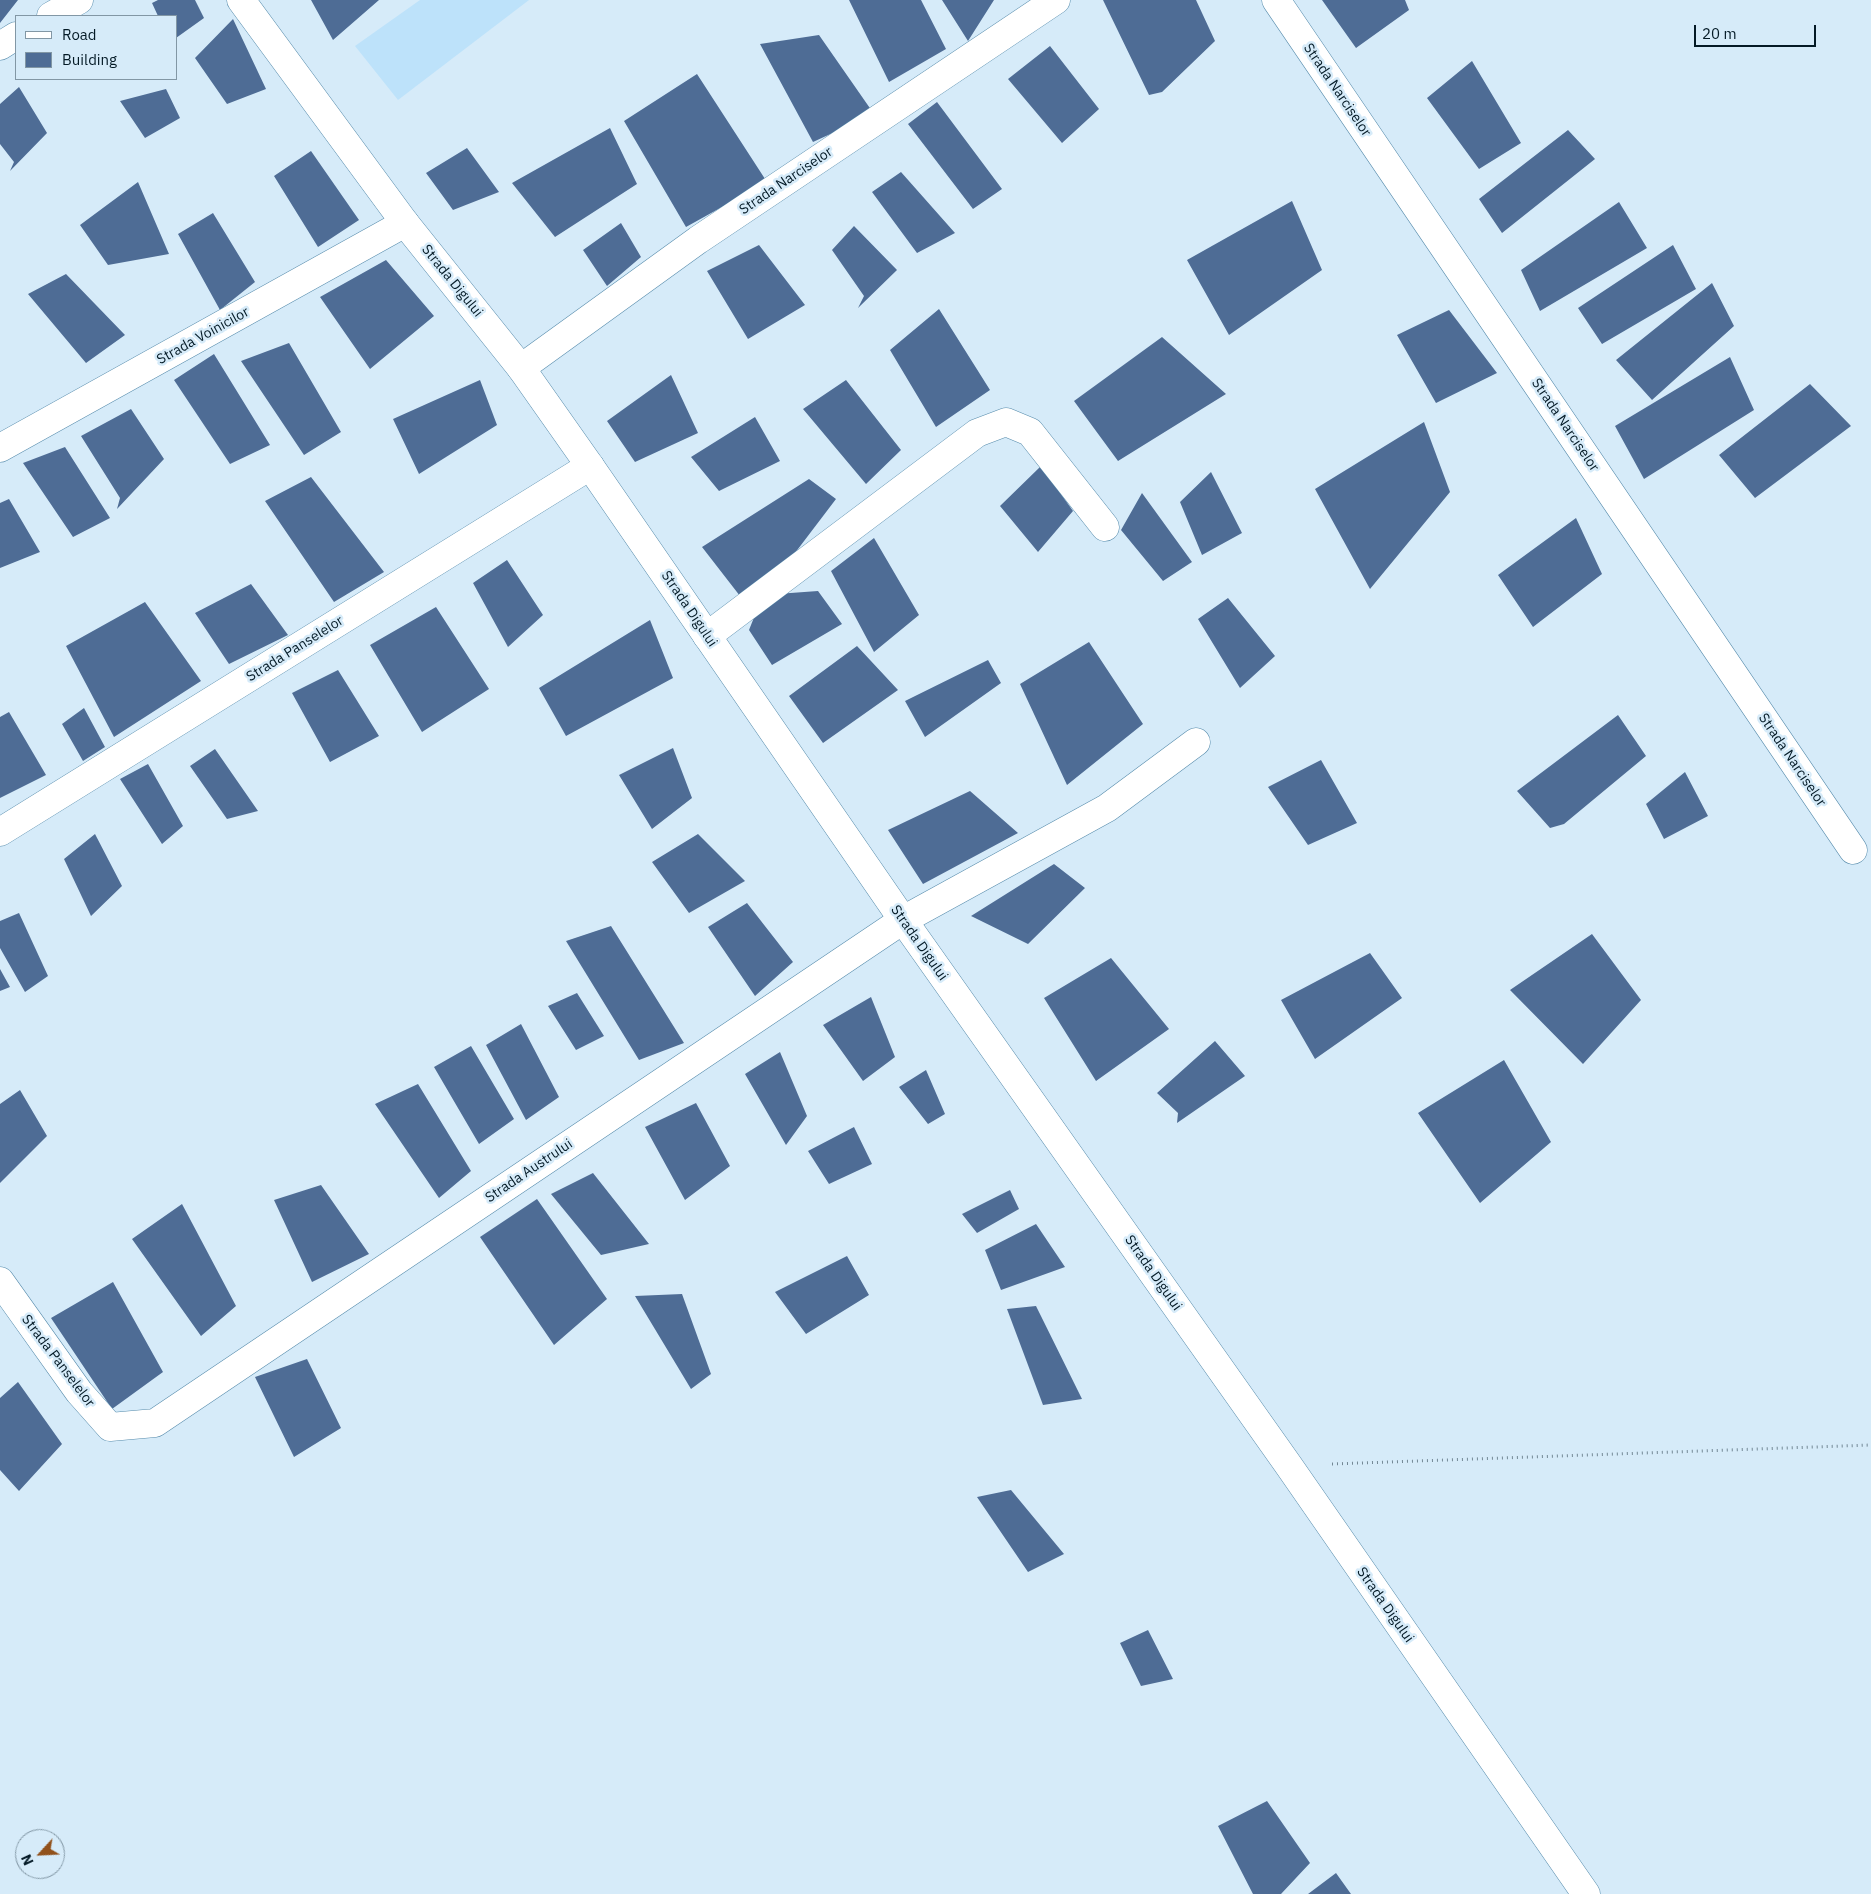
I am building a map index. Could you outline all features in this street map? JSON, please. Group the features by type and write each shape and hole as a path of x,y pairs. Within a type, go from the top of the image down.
{"street":[{"path":"53,15 79,0"},
{"name":"Strada Digului","path":"241,0 405,223 521,368 903,920 1289,1466 1586,1894"},
{"name":"Strada Narciselor","path":"521,368 698,240 1056,0"},
{"name":"Strada Narciselor","path":"1276,0 1853,850"},
{"path":"0,46 15,37"},
{"name":"Strada Voinicilor","path":"0,448 405,223"},
{"path":"707,636 978,433 1006,422 1030,432 1105,527"},
{"name":"Strada Panselelor","path":"0,832 590,466"},
{"name":"Strada Austrului","path":"154,1423 903,920 1107,808 1196,742"},
{"name":"Strada Panselelor","path":"0,1281 79,1392 110,1427 154,1423"}],"path":[{"path":"1289,1466 1871,1445"}],"shaded area":[{"path":"420,0 529,0 398,100 355,46"}],"building":[{"path":"0,0 18,0 0,23"},
{"path":"158,0 195,0 204,18 178,37 178,15 158,15 152,3"},
{"path":"311,0 379,0 333,40"},
{"path":"849,0 921,0 946,49 889,82"},
{"path":"942,0 994,0 968,41"},
{"path":"1103,0 1196,0 1215,41 1162,92 1149,95"},
{"path":"1322,0 1405,0 1409,10 1356,48"},
{"path":"233,19 266,89 227,104 195,58"},
{"path":"819,35 874,114 813,142 760,44"},
{"path":"1050,46 1099,109 1062,143 1008,79"},
{"path":"1472,61 1521,143 1479,169 1427,98"},
{"path":"697,74 767,182 686,227 624,121"},
{"path":"19,87 47,133 10,171 14,162 0,144 0,104"},
{"path":"166,89 180,118 145,138 120,101"},
{"path":"937,102 1002,189 973,209 908,124"},
{"path":"610,128 637,184 555,237 512,183"},
{"path":"1568,130 1595,159 1502,233 1479,199"},
{"path":"467,148 499,192 453,210 426,173"},
{"path":"311,151 359,220 318,247 274,176"},
{"path":"901,172 955,233 917,253 872,192"},
{"path":"138,182 169,254 108,265 80,225"},
{"path":"1292,201 1322,270 1229,335 1187,260"},
{"path":"1619,202 1647,248 1540,311 1521,270"},
{"path":"213,213 255,282 220,310 178,234"},
{"path":"621,223 641,257 607,286 583,250"},
{"path":"854,226 897,270 858,308 864,296 832,250"},
{"path":"759,245 805,305 748,339 707,271"},
{"path":"1673,245 1696,289 1602,344 1578,308"},
{"path":"386,260 434,316 370,369 320,297"},
{"path":"66,274 125,335 86,363 28,294"},
{"path":"1712,283 1734,326 1652,400 1616,360"},
{"path":"939,309 990,390 936,427 890,350"},
{"path":"1449,310 1497,373 1436,403 1397,335"},
{"path":"1162,337 1226,394 1118,461 1074,401"},
{"path":"289,343 341,432 304,455 241,361"},
{"path":"214,354 270,445 230,464 174,380"},
{"path":"1730,357 1754,410 1644,479 1615,426"},
{"path":"671,375 698,433 635,462 607,421"},
{"path":"480,380 497,425 419,474 393,419"},
{"path":"846,380 901,450 866,484 803,409"},
{"path":"1810,384 1851,426 1755,498 1719,455"},
{"path":"131,409 164,459 117,509 120,498 81,436"},
{"path":"755,417 780,461 719,491 691,457"},
{"path":"1424,422 1450,492 1370,589 1315,489"},
{"path":"65,447 110,518 73,537 23,463"},
{"path":"1041,466 1073,511 1038,552 1000,506"},
{"path":"1211,472 1242,533 1202,555 1180,502"},
{"path":"311,477 384,572 334,602 265,501"},
{"path":"809,479 836,499 763,595 740,596 702,547"},
{"path":"1142,493 1192,562 1163,581 1121,530"},
{"path":"9,499 40,552 0,568 0,503"},
{"path":"1576,518 1602,574 1533,627 1498,575"},
{"path":"874,538 919,615 874,652 831,571"},
{"path":"507,560 543,615 508,647 473,583"},
{"path":"251,584 288,635 229,664 195,613"},
{"path":"818,591 842,624 772,665 749,630 763,595"},
{"path":"1228,598 1275,656 1240,688 1198,619"},
{"path":"145,602 201,681 114,737 66,646"},
{"path":"436,607 489,689 422,732 370,645"},
{"path":"650,620 673,678 566,736 539,688"},
{"path":"1089,642 1143,724 1067,785 1020,684"},
{"path":"857,646 898,690 823,743 789,696"},
{"path":"988,660 1001,683 925,737 905,701"},
{"path":"338,670 379,736 330,762 292,693"},
{"path":"84,708 105,747 83,761 62,724"},
{"path":"9,712 46,775 0,798 0,717"},
{"path":"1618,715 1646,756 1564,824 1550,828 1517,791"},
{"path":"673,748 692,798 652,829 619,775"},
{"path":"215,749 258,811 227,819 190,766"},
{"path":"1321,760 1357,823 1308,845 1268,787"},
{"path":"148,764 183,826 162,844 120,779"},
{"path":"1685,772 1708,816 1664,839 1646,804"},
{"path":"970,791 1018,833 923,884 888,830"},
{"path":"95,834 122,886 91,916 64,859"},
{"path":"698,834 745,881 689,913 652,862"},
{"path":"1054,864 1085,888 1028,944 971,916"},
{"path":"747,903 793,962 755,996 708,927"},
{"path":"19,913 48,976 25,992 0,948 0,921"},
{"path":"611,926 684,1043 639,1060 566,941"},
{"path":"1592,934 1641,1000 1583,1064 1510,990"},
{"path":"1370,953 1402,998 1315,1059 1281,1000"},
{"path":"1111,958 1169,1029 1096,1081 1044,998"},
{"path":"0,969 10,987 0,991"},
{"path":"577,993 604,1036 576,1050 548,1006"},
{"path":"871,997 895,1057 863,1081 823,1025"},
{"path":"521,1024 559,1097 526,1120 486,1045"},
{"path":"1215,1041 1245,1076 1177,1123 1178,1113 1157,1093"},
{"path":"471,1046 514,1119 479,1144 434,1067"},
{"path":"780,1052 807,1116 786,1145 745,1074"},
{"path":"1504,1060 1551,1142 1480,1203 1418,1113"},
{"path":"926,1070 945,1114 928,1124 899,1087"},
{"path":"418,1084 471,1171 439,1198 375,1104"},
{"path":"20,1090 47,1136 0,1183 0,1104"},
{"path":"696,1103 730,1166 685,1200 645,1127"},
{"path":"854,1127 872,1164 829,1184 808,1151"},
{"path":"593,1173 649,1244 601,1255 551,1194"},
{"path":"321,1185 369,1254 312,1282 274,1200"},
{"path":"1010,1190 1019,1209 977,1233 962,1214"},
{"path":"537,1199 607,1299 554,1345 480,1237"},
{"path":"182,1204 236,1306 201,1336 132,1239"},
{"path":"1036,1224 1065,1267 1001,1290 985,1250"},
{"path":"847,1256 869,1295 806,1334 775,1292"},
{"path":"113,1282 163,1372 112,1409 51,1318"},
{"path":"682,1294 711,1374 691,1389 635,1296"},
{"path":"1036,1306 1082,1399 1043,1405 1007,1309"},
{"path":"307,1359 341,1428 294,1457 255,1377"},
{"path":"18,1382 62,1444 19,1491 0,1470 0,1398"},
{"path":"1011,1490 1064,1554 1028,1572 977,1497"},
{"path":"1148,1630 1173,1679 1141,1686 1120,1643"},
{"path":"1267,1801 1310,1863 1281,1894 1253,1894 1218,1826"},
{"path":"1336,1873 1351,1894 1308,1894"}]}
